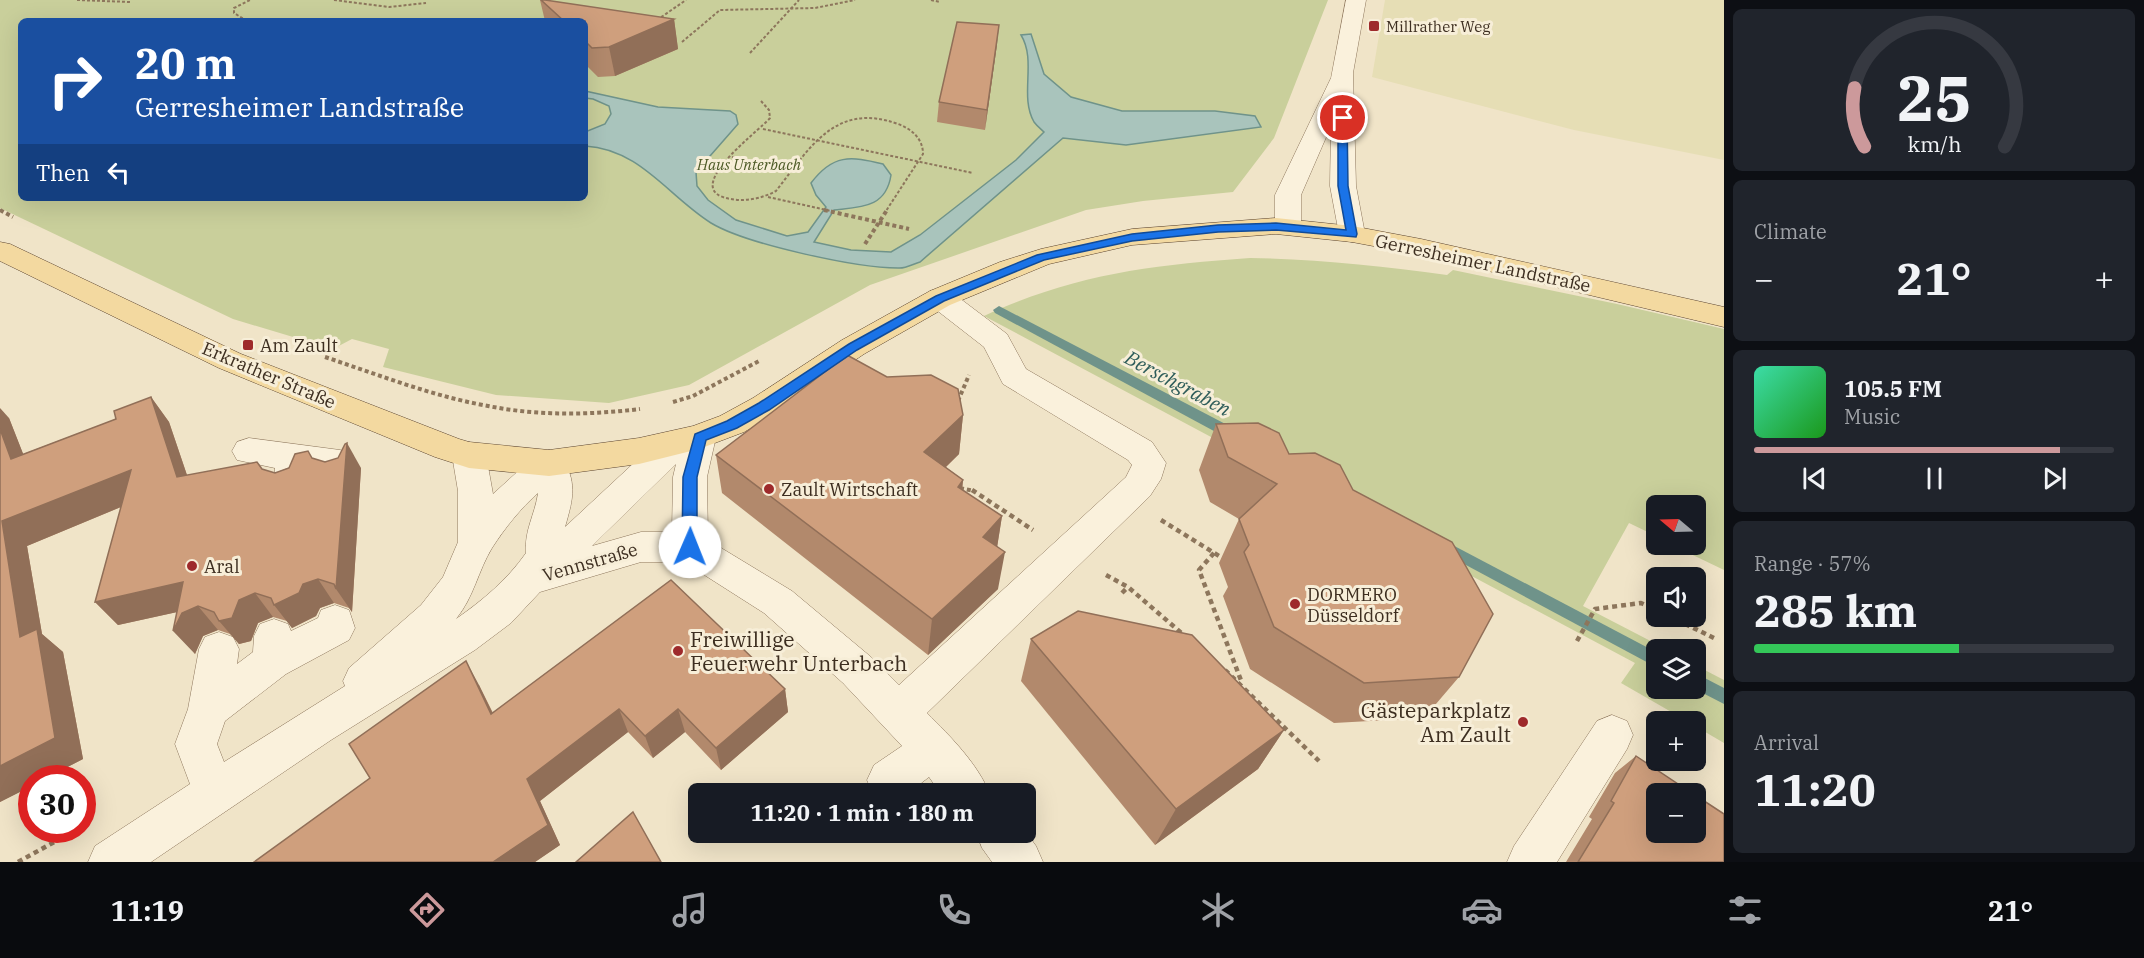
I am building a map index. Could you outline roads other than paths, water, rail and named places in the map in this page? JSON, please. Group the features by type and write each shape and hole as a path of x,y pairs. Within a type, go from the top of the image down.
{"main road":[{"name":"Gerresheimer Landstraße","path":"549,463 639,451 688,440 732,424 764,406 853,347 940,298 1010,268 1096,243 1132,237 1218,229 1288,226 1352,234 1421,247 1724,317"},
{"name":"Erkrather Straße","path":"0,250 230,361 470,455 549,463"}],"street":[{"path":"1352,234 1343,186 1342,73 1356,0"},
{"path":"1288,226 1288,195 1342,73"},
{"path":"900,712 1136,489 1146,478 1149,464 1140,451 1014,376 996,341 940,298"},
{"path":"688,440 690,547 778,602 857,670 934,749 960,783"},
{"name":"Gerresheimer Landstraße","path":"111,862 316,726 461,638 497,611 536,568 579,536 688,440"},
{"path":"249,451 292,470 340,463 340,472"},
{"name":"Gerresheimer Landstraße","path":"470,455 475,491 476,542"},
{"path":"536,568 554,504 556,482 549,463"},
{"name":"Gerresheimer Landstraße","path":"316,726 435,617 458,585 476,542 510,497 549,463"},
{"name":"Vennstraße","path":"536,568 641,547 690,547"},
{"path":"209,709 273,648 335,628 335,622"},
{"path":"215,793 196,744 209,709 219,649"},
{"path":"1530,862 1612,735"},
{"path":"889,780 934,749"},
{"path":"1006,843 1020,862"}],"water":[{"path":"1031,34 1044,74 1071,97 1122,111 1215,111 1255,116 1261,127 1126,145 1063,138 920,262 901,268 830,259 774,246 727,231 695,212 638,165 604,149 588,146 588,131 605,124 611,114 609,106 588,98 588,92 658,107 730,111 736,115 738,124 696,172 697,186 708,200 736,220 787,236 808,232 826,207 816,195 811,183 827,167 835,162 852,159 883,164 891,175 884,194 871,204 834,210 814,242 851,250 891,252 920,235 1016,160 1044,132 1034,122 1030,112 1028,56 1021,35"}],"waterway":[{"name":"Berschgraben","path":"999,310 1230,433"},
{"name":"Berschgraben","path":"1443,546 1646,655"},
{"name":"Berschgraben","path":"1706,687 1724,696"}],"place":[{"name":"Millrather Weg","path":"1374,26"},
{"name":"Am Zault","path":"248,345"},
{"name":"Zault Wirtschaft","path":"769,489"},
{"name":"Aral","path":"192,566"},
{"name":"DORMERO Düsseldorf","path":"1295,604"},
{"name":"Freiwillige Feuerwehr Unterbach","path":"678,651"},
{"name":"Gästeparkplatz Am Zault","path":"1523,722"}],"park label":[{"name":"Haus Unterbach","path":"749,164"}]}
